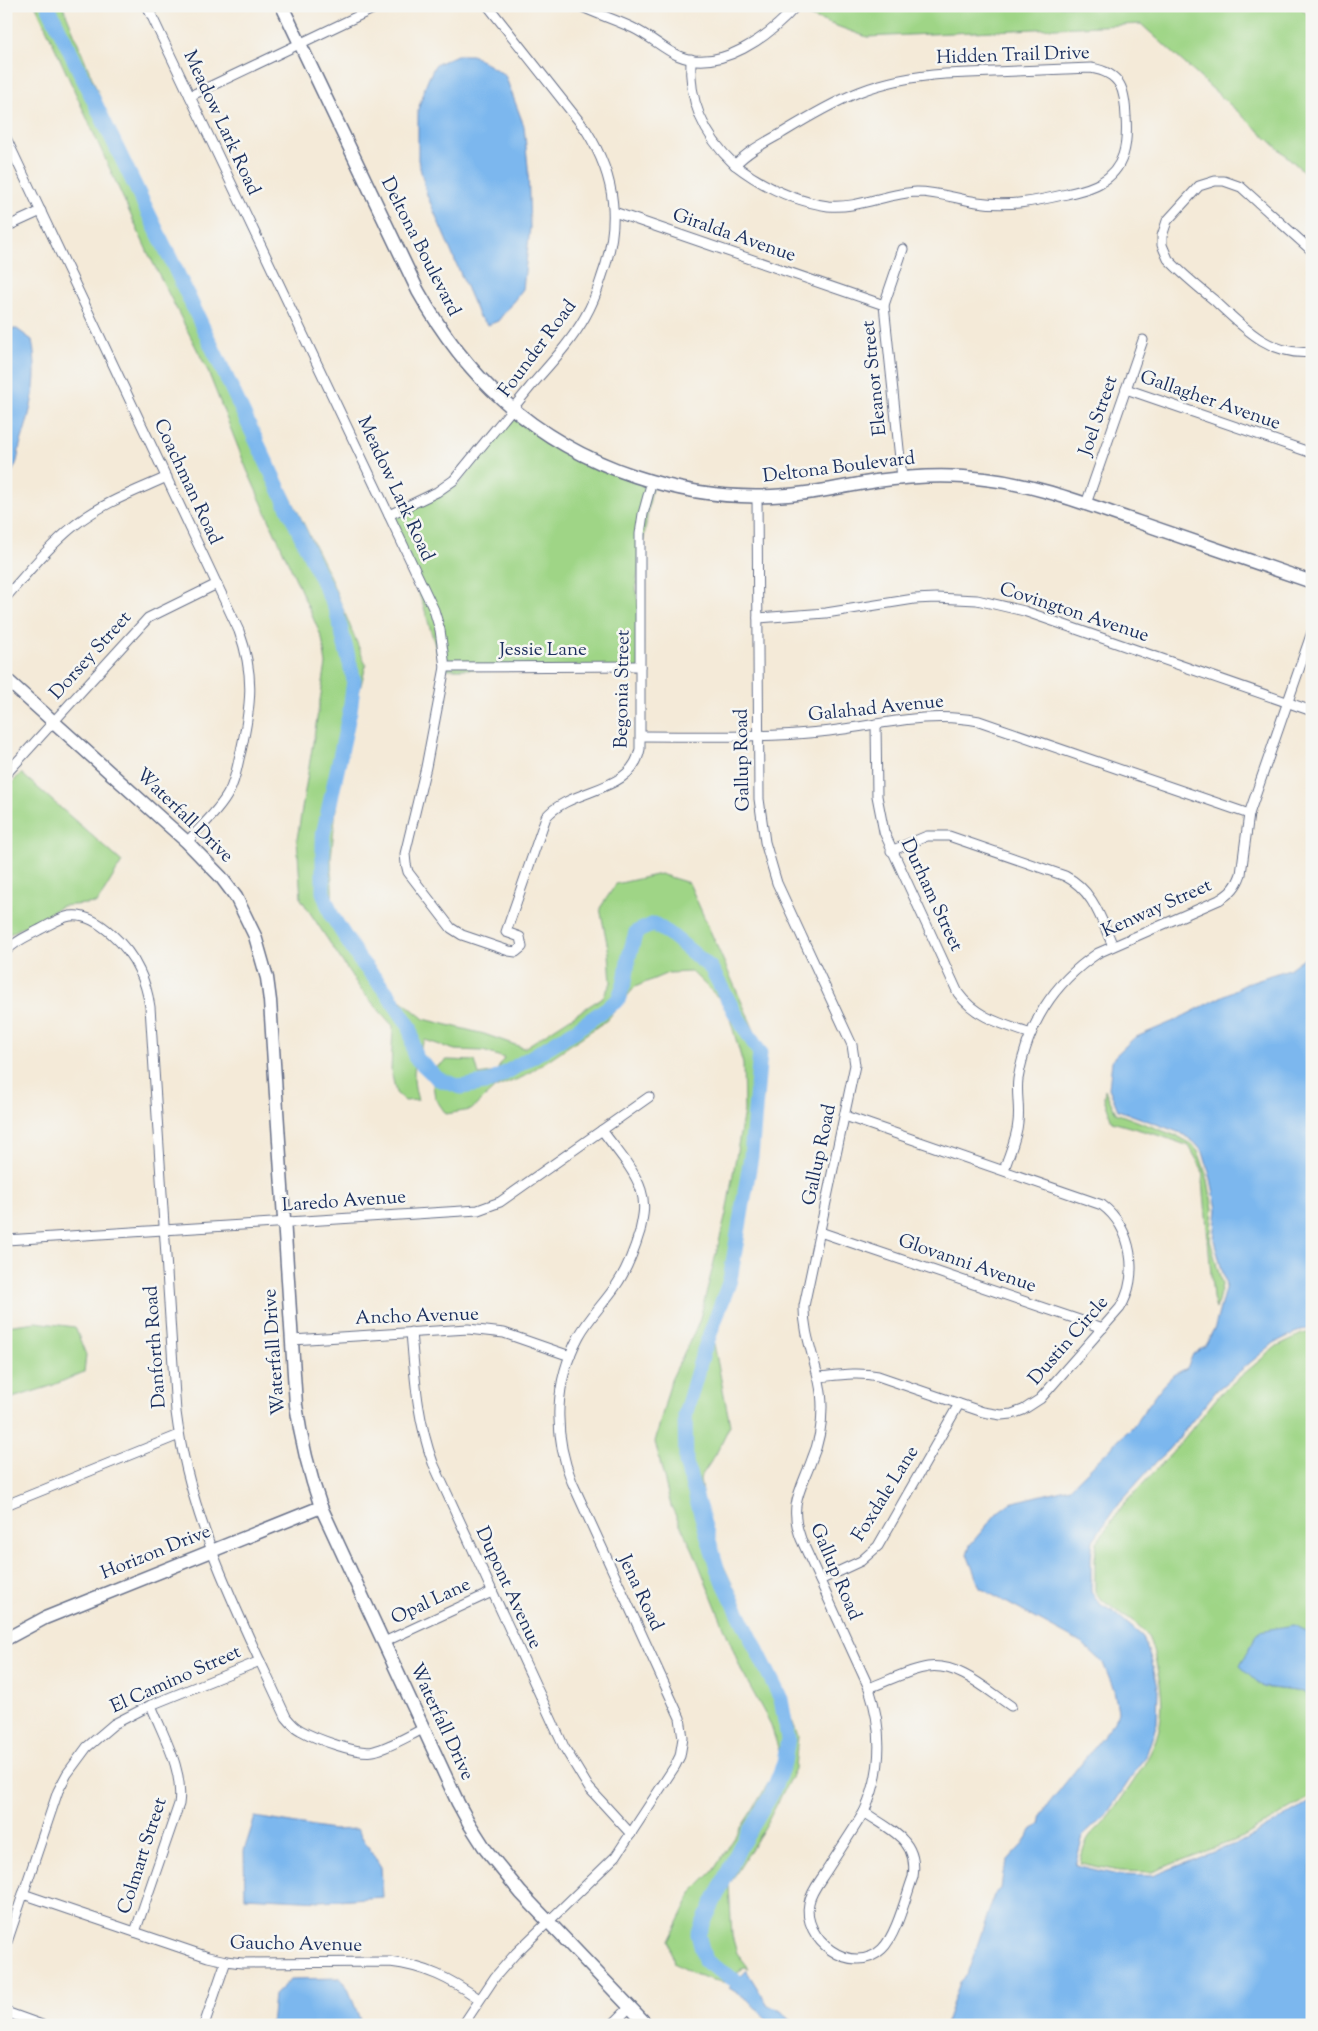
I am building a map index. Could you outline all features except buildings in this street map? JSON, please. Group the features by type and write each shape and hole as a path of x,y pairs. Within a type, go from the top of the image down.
{"street":[{"name":"Meadow Lark Road","path":"147,6 434,610 440,630 445,666 426,767 405,854 408,872 451,928 462,935 509,952 516,952 522,948"},
{"name":"Deltona Boulevard","path":"282,6 431,315 463,359 483,381 513,409 556,439 608,466 652,482 704,492 757,496 815,493 902,478 947,476 984,478 1039,489 1312,582"},
{"path":"190,96 379,6"},
{"name":"Founder Road","path":"389,515 437,492 449,484 513,409 586,317 594,300 610,250 614,212 608,175 595,144 488,6"},
{"path":"580,6 633,28 670,52 691,60 713,60 735,53 774,28 796,6"},
{"name":"Hidden Trail Drive","path":"691,60 690,75 694,102 708,132 718,147 735,165 754,180 778,191 829,206 855,204 886,196 919,192 936,193 996,204 1032,202 1089,189 1108,178 1122,160 1127,140 1125,97 1119,82 1113,76 1099,69 1092,68 905,78 871,87 844,97 748,153 735,165"},
{"name":"Coachman Road","path":"6,138 167,477 239,631 245,648 251,682 250,706 234,782 229,793 187,842"},
{"path":"1312,251 1240,187 1224,181 1215,181 1199,186 1167,221 1162,236 1162,245 1168,259 1255,337 1279,349 1293,352 1312,352"},
{"path":"6,227 41,211"},
{"name":"Giralda Avenue","path":"614,212 843,291"},
{"name":"Eleanor Street","path":"902,478 884,305 904,250"},
{"name":"Eleanor Street","path":"843,291 884,305"},
{"name":"Joel Street","path":"1086,504 1143,340"},
{"name":"Gallagher Avenue","path":"1126,389 1312,453"},
{"path":"6,597 45,553 76,524 108,504 167,477"},
{"name":"Begonia Street","path":"522,948 520,937 506,932 546,817 559,805 625,776 637,762 641,736 640,534 643,514 652,482"},
{"name":"Gallup Road","path":"757,496 759,799 765,842 770,864 784,901 854,1054 854,1074 804,1306 804,1318 819,1378 822,1407 817,1443 813,1458 800,1487 795,1509 797,1529 869,1688 878,1721 880,1751 874,1785 864,1812 812,1894 808,1912 813,1929 832,1951 840,1956 857,1960 874,1955 880,1951 890,1938 913,1877 914,1868 911,1852 901,1837 864,1812"},
{"name":"Dorsey Street","path":"6,774 148,618 217,584"},
{"name":"Covington Avenue","path":"758,618 826,613 914,599 977,600 1024,611 1312,711"},
{"name":"Kenway Street","path":"1004,1170 1018,1124 1018,1079 1031,1034 1039,1015 1058,987 1083,963 1113,946 1219,900 1233,890 1241,874 1249,814 1312,632"},
{"name":"Jessie Lane","path":"445,666 640,666"},
{"name":"Waterfall Drive","path":"6,679 206,860 236,897 247,917 262,956 270,1000 296,1405 306,1461 322,1507 423,1729 475,1834 503,1872 647,2025"},
{"name":"Galahad Avenue","path":"641,736 759,736 829,731 929,716 954,717 979,721 1249,814"},
{"name":"Durham Street","path":"876,724 877,796 884,832 958,994 965,1003 983,1016 1031,1034"},
{"path":"891,850 927,836 949,836 1065,876 1081,886 1088,894 1113,946"},
{"name":"Danforth Road","path":"7,948 62,918 80,916 89,918 101,925 121,944 138,968 146,987 150,1007 179,1435 193,1498 211,1551 286,1717 305,1733 356,1751 365,1752 380,1749 423,1729"},
{"name":"Laredo Avenue","path":"6,1240 478,1210 500,1202 649,1097"},
{"name":"Dustin Circle","path":"819,1378 866,1374 982,1412 1000,1415 1023,1410 1040,1399 1103,1328 1125,1300 1131,1280 1126,1239 1117,1218 1094,1200 845,1116"},
{"name":"Jena Road","path":"462,2025 479,1999 516,1953 604,1870 631,1834 675,1766 682,1747 682,1726 565,1465 559,1438 558,1411 560,1393 570,1356 588,1321 623,1275 636,1246 643,1218 644,1200 636,1179 602,1130"},
{"name":"Glovanni Avenue","path":"820,1232 1103,1328"},
{"name":"Ancho Avenue","path":"292,1340 468,1329 486,1330 522,1338 570,1356"},
{"name":"Dupont Avenue","path":"411,1332 416,1395 426,1442 433,1463 575,1767 589,1788 631,1834"},
{"name":"Foxdale Lane","path":"820,1580 861,1561 878,1546 959,1404"},
{"path":"6,1505 179,1435"},
{"name":"Horizon Drive","path":"6,1638 45,1618 322,1507"},
{"name":"Opal Lane","path":"384,1642 492,1592"},
{"name":"El Camino Street","path":"6,1945 58,1790 71,1767 86,1747 131,1713 260,1661"},
{"path":"869,1688 918,1669 940,1667 962,1674 1011,1706"},
{"name":"Colmart Street","path":"135,1932 179,1804 180,1793 178,1773 150,1705"},
{"name":"Gaucho Avenue","path":"23,1894 208,1957 242,1963 390,1962 406,1964 436,1973 453,1981 479,1999"},
{"path":"204,2025 226,1961"},
{"path":"612,2025 630,2007"},
{"path":"6,2012 42,2025"}],"green space":[{"path":"36,6 63,6 130,172 330,577 366,665 340,769 331,858 333,913 373,977 424,1019 484,1034 524,1048 603,997 611,983 609,953 600,908 616,884 660,874 689,883 765,1059 763,1097 744,1200 713,1339 730,1425 716,1454 700,1478 707,1530 774,1674 798,1736 795,1769 765,1827 729,1885 732,1936 737,1953 749,1968 743,1967 728,1983 691,1973 674,1963 669,1941 694,1890 713,1871 782,1760 770,1723 742,1672 693,1550 671,1506 655,1442 671,1380 699,1322 726,1214 744,1111 743,1064 726,1005 692,972 668,973 635,987 607,1020 523,1077 495,1088 471,1110 446,1114 435,1098 431,1071 447,1060 475,1061 479,1075 496,1072 504,1058 483,1051 455,1050 425,1040 414,1069 414,1084 418,1100 405,1101 396,1093 391,1071 393,1026 361,990 301,899 297,839 326,664 322,638 247,470 207,369 148,253"},
{"path":"811,6 1299,6 1312,19 1312,179 1141,24 867,37 806,15"},
{"path":"516,417 652,487 636,586 645,669 442,669 423,604 387,516 458,485 493,439"},
{"path":"21,773 122,862 97,903 62,906 8,935 6,934 6,790"},
{"path":"1105,1090 1116,1113 1179,1137 1192,1144 1199,1153 1208,1180 1213,1209 1210,1240 1222,1285 1216,1309 1213,1298 1202,1169 1189,1146 1112,1122 1104,1098"},
{"path":"36,1322 75,1327 86,1355 84,1372 51,1386 6,1400 6,1326"},
{"path":"1312,1332 1312,1634 1294,1625 1263,1687 1305,1692 1312,1702 1312,1796 1243,1837 1151,1872 1119,1871 1080,1863 1087,1840 1114,1810 1147,1759 1158,1731 1162,1702 1153,1651 1147,1635 1142,1628 1107,1604 1095,1592 1097,1542 1123,1505 1173,1452 1221,1393 1277,1346 1302,1334"}],"water":[{"path":"457,55 472,55 505,75 524,126 528,167 530,228 523,289 498,321 488,325 479,317 427,195 418,160 418,110 426,84 435,65"},
{"path":"6,329 17,329 32,340 35,378 29,414 18,458 6,482"},
{"path":"1312,952 1312,1328 1301,1330 1274,1343 1217,1390 1169,1450 1120,1502 1093,1540 1091,1592 1101,1605 1114,1612 1143,1637 1158,1687 1157,1723 1147,1753 1133,1775 1106,1815 1083,1836 1075,1865 1118,1875 1152,1876 1245,1840 1312,1801 1312,2025 945,2025 960,1982 967,1975 992,1902 996,1893 1001,1889 1003,1873 1008,1860 1021,1846 1032,1829 1040,1825 1042,1814 1046,1807 1115,1721 1118,1711 1114,1690 1103,1663 1081,1643 980,1588 967,1554 970,1545 998,1512 1010,1503 1070,1488 1133,1426 1163,1385 1173,1375 1187,1368 1193,1354 1205,1346 1215,1327 1226,1285 1214,1240 1217,1209 1203,1152 1194,1142 1181,1133 1118,1110 1109,1088 1112,1061 1134,1038 1174,1021 1250,982 1289,969"},
{"path":"1294,1625 1312,1634 1312,1702 1304,1692 1263,1687 1240,1666 1259,1631"},
{"path":"255,1817 332,1830 357,1829 381,1867 383,1897 321,1901 245,1897 244,1851"},
{"path":"746,1970 768,2005 781,2011 796,2025 772,2025 747,1999 729,1988"},
{"path":"341,1978 349,1991 362,2025 271,2025 274,1995 291,1979"}],"waterway":[{"path":"48,6 173,264 336,610 354,680 350,711 323,835 323,892 332,916 359,959 388,994 410,1027 415,1057 438,1079 461,1087 490,1082 576,1030 618,1000 625,981 629,956 636,932 654,924 671,935 711,968 735,1013 760,1053 751,1157 730,1280 703,1353 685,1415 686,1463 718,1571 781,1699 788,1739 784,1763 771,1795 740,1847 698,1934 705,1961 736,1981"}]}
